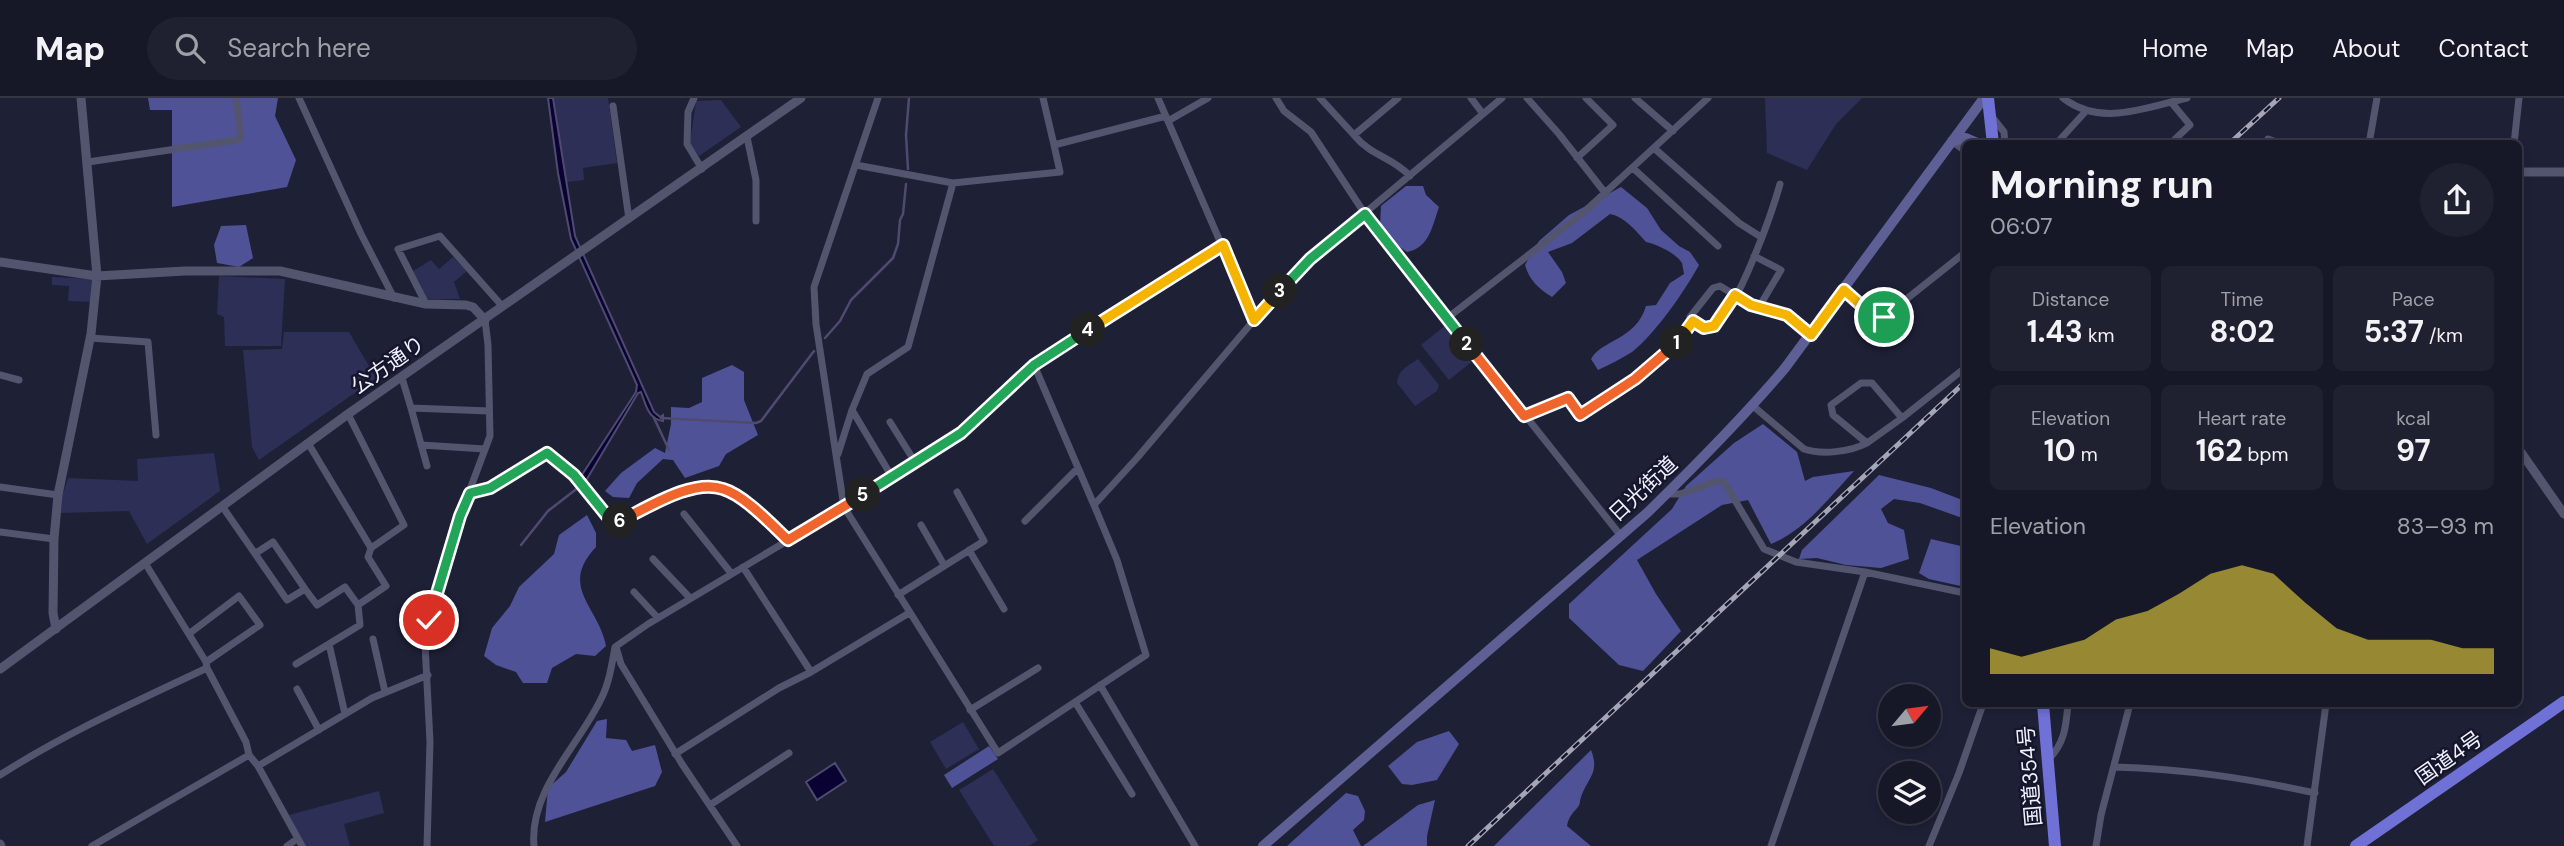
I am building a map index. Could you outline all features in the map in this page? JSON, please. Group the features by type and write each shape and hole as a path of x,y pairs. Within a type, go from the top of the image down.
{"highway":[{"path":"1986,98 1993,140"},
{"name":"国道4号","path":"2356,846 2564,702"},
{"name":"国道354号","path":"2043,707 2055,846"}],"main road":[{"name":"日光街道","path":"1263,846 1621,536 1667,494 1753,406 1811,335 1986,98"},
{"path":"1952,141 1966,138 1971,140"}],"street":[{"path":"56,629 53,613 54,539 58,495 90,338 97,276 81,98"},
{"path":"88,162 237,140 240,137 236,98"},
{"path":"299,98 394,298"},
{"path":"694,98 688,112 687,144 702,169"},
{"name":"公方通り","path":"0,669 348,414 801,98"},
{"path":"878,98 814,287 816,324 844,507 998,754 1146,655 1117,560 1034,365"},
{"path":"856,165 953,183 1060,172 1043,98"},
{"path":"1158,98 1254,320"},
{"path":"1054,145 1167,118 1208,98"},
{"path":"1276,98 1284,111 1311,132 1365,214 1621,536"},
{"path":"1320,98 1365,148 1389,159 1410,176"},
{"path":"1354,135 1398,98"},
{"path":"1471,98 1483,114"},
{"path":"1094,505 1310,259 1502,98"},
{"path":"1527,98 1606,194"},
{"path":"1577,158 1613,125 1586,98"},
{"path":"1635,98 1673,131"},
{"path":"1446,318 1606,194 1709,98"},
{"path":"2063,98 2074,107 2086,111 2122,114 2187,98"},
{"path":"2371,140 2377,98"},
{"path":"2514,140 2519,98"},
{"path":"2171,102 2190,125 2174,140"},
{"path":"612,106 629,219"},
{"path":"2060,140 2086,111"},
{"path":"1990,115 2004,132 2005,140"},
{"path":"747,137 756,180 756,221"},
{"path":"1952,141 1962,149"},
{"path":"1655,149 1739,223 1761,237"},
{"path":"1634,169 1718,246"},
{"path":"2522,172 2564,172"},
{"path":"836,458 867,374 908,347 953,183"},
{"path":"1780,184 1772,213 1735,295 1714,326 1704,328 1690,317 1713,288 1720,286 1735,295 1751,305 1787,315 1811,335"},
{"path":"426,304 398,249 440,236 503,307"},
{"path":"534,846 533,829 540,804 556,769 602,699 615,647 690,598 844,507 961,433 1034,365 1223,245"},
{"path":"1844,290 1862,306 1884,317 1962,255"},
{"path":"1754,256 1781,270 1759,307"},
{"path":"0,262 97,276 196,271 280,271 426,304 466,305 473,307 485,320 490,436 460,516 429,620 425,644 430,799 427,846"},
{"path":"1524,416 1568,398 1580,415 1635,379 1676,343 1693,321"},
{"path":"90,338 148,342 156,435"},
{"path":"1753,406 1804,449 1814,452 1856,449 1902,418 1962,370"},
{"path":"0,375 19,380"},
{"path":"402,377 427,466"},
{"path":"1867,443 1833,415 1831,405 1861,383 1871,383 1902,418"},
{"path":"411,408 489,411"},
{"path":"852,410 892,477"},
{"path":"348,414 404,525 372,548 368,556 386,586 358,605"},
{"path":"890,422 915,463"},
{"path":"309,443 372,548"},
{"path":"421,445 485,449"},
{"path":"470,493 490,488 547,453 574,475 612,522 619,522 675,494 705,486 724,489 760,513 788,540"},
{"path":"2522,455 2564,513"},
{"path":"1025,521 1078,468"},
{"path":"1667,494 1680,494 1718,481 1724,482 1764,549 1796,562 1865,572 1962,592"},
{"path":"0,487 58,495"},
{"path":"898,595 984,541 957,492"},
{"path":"222,506 287,600 305,589"},
{"path":"684,514 731,573"},
{"path":"921,525 944,565"},
{"path":"0,532 54,539"},
{"path":"256,553 273,542 317,605 345,587 358,605 360,625 296,664"},
{"path":"969,550 1004,609"},
{"path":"653,559 690,598"},
{"path":"145,563 190,633 246,741 249,755 258,766 300,843 287,846"},
{"path":"743,567 811,672"},
{"path":"1781,846 1771,845 1865,572"},
{"path":"634,592 659,618"},
{"path":"0,775 32,754 207,665 260,625 239,596 190,633"},
{"path":"676,754 779,688 811,672 909,613"},
{"path":"373,639 385,692"},
{"path":"329,645 345,714"},
{"path":"615,647 621,664 676,754 737,846"},
{"path":"971,710 1038,668"},
{"path":"258,766 385,692 428,675"},
{"path":"1100,685 1195,846"},
{"path":"297,688 318,730"},
{"path":"1074,702 1132,794"},
{"path":"1929,846 1982,707"},
{"path":"2048,761 2059,750 2066,732 2068,707"},
{"path":"2096,846 2101,816 2129,707"},
{"path":"2307,846 2326,707"},
{"path":"710,805 789,753"},
{"path":"92,846 249,755"},
{"path":"2114,767 2241,777 2315,793"}],"shaded area":[{"path":"148,98 278,98 275,116 296,160 287,187 172,207 172,110 150,110"},
{"path":"548,98 553,98 575,236 654,412 660,417 663,415 663,421 654,417 648,411 641,392 638,393 581,489 576,484 636,392 637,385 571,239 558,173"},
{"path":"554,98 608,98 617,163 583,168 584,180 566,182"},
{"path":"1765,98 1862,98 1836,124 1807,170 1767,153"},
{"path":"721,100 741,127 699,156 690,143 696,101"},
{"path":"1406,186 1423,186 1426,195 1439,207 1425,241 1407,252 1395,244 1380,225 1381,206"},
{"path":"1621,187 1647,208 1661,230 1690,252 1699,265 1669,312 1641,344 1628,355 1598,370 1591,359 1602,347 1635,326 1646,306 1656,305 1670,283 1684,274 1682,263 1666,250 1646,242 1625,221 1610,214 1572,243 1548,252 1566,283 1552,297 1535,284 1525,265 1539,241 1569,215"},
{"path":"246,225 253,258 239,267 217,263 214,245 221,226"},
{"path":"453,257 467,271 454,282 460,299 426,299 413,271 431,260 439,269"},
{"path":"219,276 285,279 281,346 225,346 224,317 217,314"},
{"path":"52,277 94,279 93,302 68,301 69,286 52,285"},
{"path":"1446,325 1474,360 1449,380 1421,345"},
{"path":"284,332 349,332 376,378 259,460 252,447 243,350 282,349"},
{"path":"1418,359 1439,385 1437,391 1415,406 1397,383 1401,372"},
{"path":"732,365 744,372 744,400 758,435 726,454 719,466 685,478 673,460 663,459 637,483 629,498 613,497 605,491 621,473 655,448 665,453 671,424 671,407 689,408 702,402 702,378"},
{"path":"1763,424 1797,452 1805,481 1813,477 1854,471 1795,531 1771,544 1748,500 1722,505 1637,560 1681,631 1643,671 1619,665 1569,618 1569,604 1672,509 1686,486 1734,443"},
{"path":"214,453 220,491 147,544 129,511 61,513 62,497 68,478 138,481 137,459"},
{"path":"1879,475 1931,488 1962,500 1962,518 1920,503 1894,499 1881,509 1888,523 1904,530 1909,559 1881,568 1846,565 1817,558 1799,559 1802,550"},
{"path":"587,515 596,533 596,547 585,561 581,586 606,646 595,656 576,654 552,668 547,683 523,683 516,672 496,665 484,656 492,628 510,606 519,587 554,554 559,535"},
{"path":"1931,539 1962,546 1962,586 1929,579 1919,573"},
{"path":"607,719 606,738 626,740 632,751 655,745 662,772 655,786 545,822 548,788 566,772 597,721"},
{"path":"963,722 979,749 946,769 930,742"},
{"path":"1449,731 1459,744 1437,780 1412,785 1402,784 1388,766 1417,742"},
{"path":"989,746 998,759 952,788 944,775"},
{"path":"1591,750 1594,770 1567,826 1591,846 1494,846"},
{"path":"835,763 846,781 817,800 806,782"},
{"path":"993,769 1038,840 1029,846 994,846 959,790"},
{"path":"379,791 384,813 344,824 350,846 305,846 289,815"},
{"path":"1346,793 1358,796 1365,811 1364,820 1353,830 1361,846 1287,846"},
{"path":"1435,800 1427,846 1363,846 1418,805"}],"waterway":[{"path":"908,169 906,135 909,98"},
{"path":"825,338 840,321 851,300 893,258 898,244 906,184"},
{"path":"661,418 756,423 761,421 814,351"},
{"path":"654,418 669,450"},
{"path":"521,545 548,511 579,487"}],"railway":[{"path":"2233,140 2279,98"},
{"path":"1468,846 1962,385"}],"route":[{"path":"429,620 460,516 470,493 490,488 547,453 574,475 612,522 619,522 675,494 705,486 724,489 760,513 788,540 961,433 1034,365 1223,245 1254,320 1310,259 1365,214 1524,416 1568,398 1580,415 1635,379 1676,343 1693,321 1704,328 1714,326 1735,295 1751,305 1787,315 1811,335 1844,290 1862,306 1884,317"}]}
